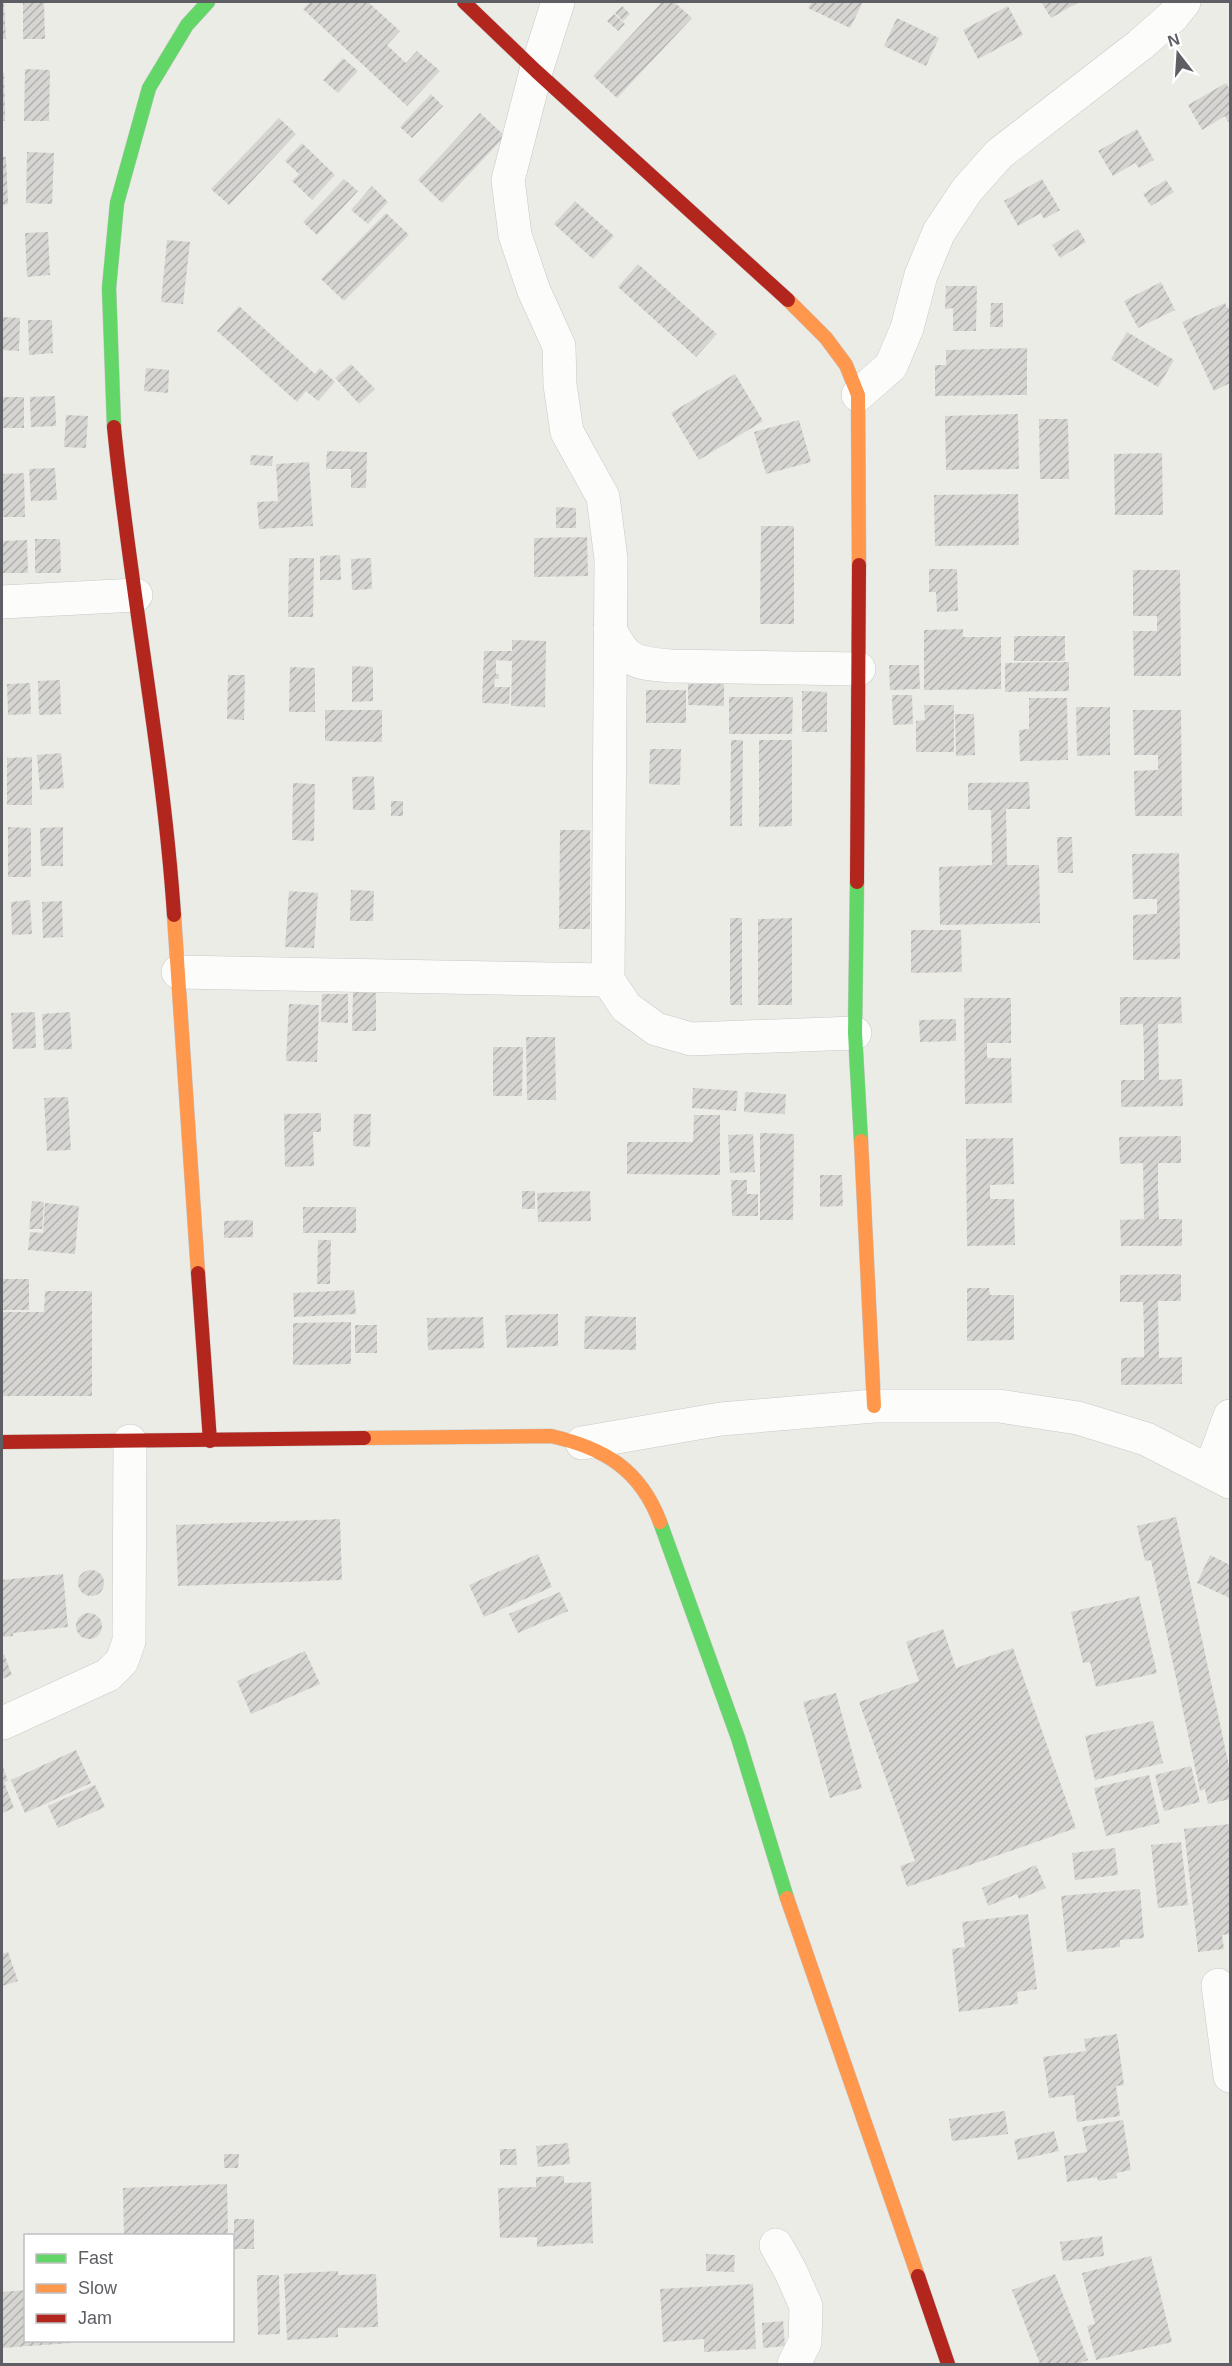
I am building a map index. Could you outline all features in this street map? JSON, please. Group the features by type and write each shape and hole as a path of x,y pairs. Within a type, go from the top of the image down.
{"street":[{"path":"208,2 187,25 149,88 117,203 109,288 113,422 122,512 136,595 169,843 210,1441"},
{"path":"464,2 536,71 758,271 826,338 846,365 858,394 859,669 855,1033 873,1406"},
{"path":"558,2 536,71 508,180 515,235 534,291 559,346 560,385 567,432 603,497 610,559 608,980 626,1007 656,1029 691,1039 855,1033"},
{"path":"858,394 891,366 907,328 921,275 939,232 968,190 999,154 1140,45 1173,16 1184,2"},
{"path":"2,602 136,595"},
{"path":"610,629 620,650 641,663 671,666 859,669"},
{"path":"178,972 608,980"},
{"path":"582,1443 721,1419 873,1406 999,1406 1078,1418 1146,1439 1220,1476 1230,1416"},
{"path":"2,1442 551,1436 582,1443 608,1455 626,1468 641,1485 659,1518 738,1738 784,1888 948,2364"},
{"path":"3,1723 108,1675 122,1661 129,1641 130,1441"},
{"path":"1218,1985 1230,2076"},
{"path":"776,2245 791,2271 806,2306 806,2342 794,2364"}],"building":[{"path":"2,2 4,2 6,39 2,39"},
{"path":"23,2 44,2 45,39 23,39"},
{"path":"310,2 368,2 400,31 387,45 406,63 417,51 440,71 407,106 303,9"},
{"path":"662,2 674,2 692,18 617,98 593,76"},
{"path":"812,2 863,2 850,28 808,8"},
{"path":"1041,2 1079,2 1051,18"},
{"path":"622,6 630,14 623,21 615,13"},
{"path":"1008,6 1023,35 978,59 963,30"},
{"path":"614,14 625,24 618,31 607,21"},
{"path":"897,18 939,38 926,66 884,46"},
{"path":"343,58 358,71 338,93 323,80"},
{"path":"25,69 50,70 49,121 24,121"},
{"path":"2,73 4,73 5,121 2,121"},
{"path":"1226,83 1230,90 1230,121 1228,122 1225,116 1202,130 1188,105"},
{"path":"431,94 443,106 412,138 400,127"},
{"path":"480,113 505,136 442,203 418,180"},
{"path":"279,118 296,134 229,205 211,189"},
{"path":"1137,129 1154,160 1139,168 1135,163 1113,176 1098,151"},
{"path":"302,143 335,175 312,200 292,181 299,174 285,161"},
{"path":"27,152 54,153 52,204 26,203"},
{"path":"2,157 6,157 8,204 2,205"},
{"path":"344,179 358,191 317,235 303,222"},
{"path":"1042,179 1060,210 1044,219 1041,213 1018,226 1004,201"},
{"path":"1166,180 1174,192 1151,206 1143,194"},
{"path":"372,186 388,202 368,224 351,210"},
{"path":"575,201 614,236 593,259 554,224"},
{"path":"386,213 409,235 344,301 321,279"},
{"path":"1078,229 1086,242 1060,258 1052,245"},
{"path":"48,232 50,275 27,277 25,233"},
{"path":"167,240 190,242 183,304 161,302"},
{"path":"638,264 717,334 696,357 618,287"},
{"path":"1161,282 1175,310 1138,328 1124,301"},
{"path":"946,286 977,286 976,331 953,331 953,308 945,309"},
{"path":"991,303 1003,303 1003,327 990,327"},
{"path":"1225,303 1227,308 1230,307 1230,383 1214,391 1182,322"},
{"path":"239,306 315,374 320,368 335,382 318,401 306,391 297,402 217,331"},
{"path":"2,317 20,318 19,351 2,350"},
{"path":"28,320 52,320 53,353 29,355"},
{"path":"1127,332 1174,360 1158,387 1111,359"},
{"path":"1027,348 1027,395 935,396 935,365 946,365 946,350"},
{"path":"351,364 375,389 359,404 335,378"},
{"path":"146,368 169,370 168,393 144,391"},
{"path":"735,374 763,421 699,460 671,413"},
{"path":"55,396 56,426 31,427 30,397"},
{"path":"2,397 24,397 24,428 2,428"},
{"path":"1018,414 1019,469 946,470 945,416"},
{"path":"66,415 88,416 86,448 64,447"},
{"path":"1039,419 1068,419 1069,479 1040,479"},
{"path":"799,420 811,462 766,474 754,432"},
{"path":"327,451 367,452 366,488 351,488 351,469 326,469"},
{"path":"1162,453 1163,515 1115,515 1114,454"},
{"path":"251,455 273,456 272,466 250,465"},
{"path":"309,462 313,526 259,529 257,502 278,501 276,464"},
{"path":"55,468 57,500 31,501 29,469"},
{"path":"24,473 25,517 2,517 2,474"},
{"path":"1018,494 1019,545 935,546 934,495"},
{"path":"556,507 576,508 576,528 556,528"},
{"path":"761,526 794,526 794,624 760,624"},
{"path":"587,537 588,576 534,577 534,538"},
{"path":"35,539 60,539 61,573 35,573"},
{"path":"27,540 28,573 3,573 2,541"},
{"path":"340,555 341,580 320,580 320,556"},
{"path":"289,558 314,558 313,617 288,617"},
{"path":"371,558 372,589 352,590 351,559"},
{"path":"929,569 957,569 958,611 937,612 936,592 929,592"},
{"path":"1133,570 1180,570 1181,676 1134,676 1133,631 1157,631 1157,616 1133,616"},
{"path":"963,629 963,637 1001,637 1001,689 924,690 924,630"},
{"path":"1014,636 1065,636 1065,661 1014,661"},
{"path":"512,640 546,641 545,707 511,706 512,661 496,660 496,674 499,674 499,679 495,679 494,687 510,687 509,704 482,703 484,651 512,651"},
{"path":"1069,662 1069,691 1005,692 1005,663"},
{"path":"889,665 919,665 920,689 890,690"},
{"path":"352,666 373,667 373,701 352,702"},
{"path":"290,667 315,668 315,712 289,712"},
{"path":"228,675 245,675 244,720 227,719"},
{"path":"60,680 61,714 39,715 38,681"},
{"path":"30,683 31,714 8,715 7,684"},
{"path":"688,684 724,684 724,706 688,705"},
{"path":"646,690 686,690 686,723 646,723"},
{"path":"802,691 827,692 827,732 802,732"},
{"path":"892,695 912,695 913,724 893,725"},
{"path":"729,697 793,697 792,734 729,734"},
{"path":"1029,698 1067,698 1068,760 1020,761 1019,730 1029,729"},
{"path":"924,705 954,705 954,752 916,752 916,721 925,720"},
{"path":"1076,707 1110,707 1110,755 1077,756"},
{"path":"325,710 382,710 382,742 325,741"},
{"path":"1133,710 1181,710 1182,816 1135,816 1134,771 1158,770 1158,755 1134,755"},
{"path":"955,714 974,714 975,755 956,756"},
{"path":"731,740 743,740 742,826 730,826"},
{"path":"759,740 792,740 792,826 759,827"},
{"path":"650,749 681,749 680,785 649,784"},
{"path":"61,753 64,788 40,790 37,755"},
{"path":"32,757 32,805 7,805 7,758"},
{"path":"374,776 375,810 353,810 352,777"},
{"path":"1029,782 1030,809 1006,809 1007,865 1039,865 1040,923 940,925 939,867 992,865 991,810 968,810 968,783"},
{"path":"293,783 315,784 314,841 292,840"},
{"path":"391,801 403,801 403,816 391,816"},
{"path":"8,827 31,828 31,877 8,877"},
{"path":"63,827 63,866 41,866 40,828"},
{"path":"560,830 590,830 590,929 559,929"},
{"path":"1057,837 1072,837 1073,873 1058,873"},
{"path":"1179,853 1180,959 1133,960 1133,915 1157,914 1157,899 1133,899 1132,854"},
{"path":"351,890 374,891 373,921 350,921"},
{"path":"289,891 318,893 314,948 285,947"},
{"path":"30,900 32,934 12,935 11,902"},
{"path":"62,901 63,937 43,938 42,902"},
{"path":"730,918 742,918 742,1005 730,1005"},
{"path":"792,918 792,1005 758,1005 758,919"},
{"path":"911,930 961,930 962,972 911,973"},
{"path":"353,992 376,993 376,1031 352,1031"},
{"path":"322,994 348,994 348,1023 321,1022"},
{"path":"1120,997 1181,997 1182,1023 1158,1024 1159,1080 1182,1079 1183,1106 1121,1107 1121,1080 1144,1080 1144,1052 1143,1024 1120,1025"},
{"path":"964,998 1011,998 1011,1043 987,1043 987,1058 1011,1058 1012,1103 965,1104"},
{"path":"289,1004 319,1005 317,1062 286,1061"},
{"path":"35,1012 36,1048 13,1049 11,1013"},
{"path":"70,1012 72,1049 44,1050 42,1014"},
{"path":"956,1019 956,1041 920,1042 919,1020"},
{"path":"526,1037 555,1037 556,1100 527,1100"},
{"path":"493,1047 523,1047 522,1096 493,1096"},
{"path":"693,1088 738,1091 736,1111 692,1108"},
{"path":"745,1092 786,1094 785,1114 744,1112"},
{"path":"68,1097 71,1150 47,1151 44,1098"},
{"path":"321,1113 321,1132 313,1132 314,1166 285,1167 284,1114"},
{"path":"354,1114 371,1114 370,1147 353,1146"},
{"path":"694,1115 720,1115 720,1175 627,1174 627,1142 693,1142"},
{"path":"760,1133 794,1134 793,1220 760,1220"},
{"path":"753,1134 755,1172 730,1173 728,1135"},
{"path":"1181,1136 1181,1163 1158,1163 1158,1191 1159,1219 1182,1219 1182,1246 1121,1246 1120,1220 1144,1219 1143,1163 1120,1164 1119,1137"},
{"path":"1013,1138 1014,1184 990,1185 990,1199 1014,1199 1015,1245 967,1246 966,1139"},
{"path":"820,1175 842,1175 843,1206 820,1207"},
{"path":"731,1180 747,1180 747,1194 758,1194 758,1216 732,1216"},
{"path":"522,1191 535,1191 535,1209 522,1209"},
{"path":"590,1191 591,1221 538,1222 537,1193"},
{"path":"32,1201 44,1202 42,1229 29,1229"},
{"path":"45,1203 79,1206 75,1254 28,1250 30,1232 43,1233"},
{"path":"303,1207 356,1207 356,1233 303,1233"},
{"path":"253,1220 253,1237 224,1238 224,1221"},
{"path":"318,1240 331,1240 330,1284 317,1284"},
{"path":"1181,1274 1181,1301 1158,1301 1159,1358 1182,1357 1182,1384 1121,1385 1121,1358 1144,1357 1144,1329 1143,1302 1120,1302 1120,1275"},
{"path":"2,1279 29,1279 29,1310 2,1310"},
{"path":"967,1288 989,1288 990,1295 1014,1295 1014,1340 967,1341"},
{"path":"354,1290 356,1314 294,1317 293,1293"},
{"path":"45,1291 92,1291 92,1396 2,1396 2,1312 44,1312"},
{"path":"558,1314 558,1346 507,1348 505,1315"},
{"path":"585,1316 636,1317 636,1350 584,1349"},
{"path":"483,1317 484,1348 428,1350 427,1318"},
{"path":"351,1322 351,1364 293,1365 293,1323"},
{"path":"355,1325 377,1325 377,1353 355,1353"},
{"path":"1176,1517 1230,1771 1230,1799 1208,1804 1205,1789 1200,1791 1151,1560 1145,1561 1137,1526"},
{"path":"340,1519 342,1580 178,1586 176,1525"},
{"path":"538,1554 552,1587 484,1617 469,1585"},
{"path":"1210,1555 1230,1565 1230,1598 1197,1583"},
{"path":"91,1570 100,1574 104,1583 100,1592 91,1596 82,1592 78,1583 82,1574"},
{"path":"63,1574 68,1627 13,1633 13,1636 2,1637 2,1580"},
{"path":"560,1592 568,1611 518,1633 509,1614"},
{"path":"1139,1596 1157,1673 1096,1687 1090,1662 1083,1663 1071,1612"},
{"path":"89,1613 98,1617 102,1626 98,1635 89,1639 80,1635 76,1626 80,1617"},
{"path":"943,1629 956,1668 1013,1648 1076,1828 907,1887 900,1866 915,1861 859,1702 919,1681 906,1642"},
{"path":"305,1651 320,1684 251,1714 237,1681"},
{"path":"4,1654 12,1675 2,1679 2,1655"},
{"path":"836,1693 862,1788 830,1798 803,1702"},
{"path":"1153,1721 1163,1763 1095,1780 1085,1736"},
{"path":"76,1750 91,1783 25,1813 11,1780"},
{"path":"2,1764 8,1781 4,1782 14,1808 2,1813"},
{"path":"1191,1766 1200,1802 1164,1811 1155,1775"},
{"path":"1149,1775 1160,1823 1106,1836 1094,1788"},
{"path":"95,1785 105,1807 58,1828 48,1806"},
{"path":"1230,1824 1230,1934 1222,1935 1224,1949 1198,1952 1184,1829"},
{"path":"1181,1842 1188,1905 1158,1908 1151,1845"},
{"path":"1115,1848 1118,1875 1075,1880 1072,1853"},
{"path":"1036,1865 1046,1888 1019,1899 1017,1894 988,1906 982,1888"},
{"path":"1140,1889 1144,1938 1120,1940 1120,1947 1067,1952 1061,1896"},
{"path":"1028,1914 1037,1989 1017,1992 1018,2004 959,2012 952,1949 965,1947 962,1922"},
{"path":"8,1952 18,1981 2,1986 2,1954"},
{"path":"1117,2034 1124,2085 1116,2086 1120,2116 1077,2122 1074,2095 1049,2098 1043,2057 1086,2051 1084,2039"},
{"path":"1005,2111 1008,2134 952,2141 949,2119"},
{"path":"1123,2120 1131,2170 1116,2173 1117,2178 1098,2181 1097,2177 1067,2182 1064,2156 1087,2152 1082,2127"},
{"path":"1054,2131 1059,2151 1018,2160 1014,2140"},
{"path":"568,2143 570,2164 538,2167 536,2146"},
{"path":"500,2149 516,2149 517,2165 500,2165"},
{"path":"224,2154 239,2154 238,2168 224,2168"},
{"path":"564,2176 564,2183 591,2182 593,2243 537,2247 537,2237 500,2238 498,2188 536,2187 536,2177"},
{"path":"227,2184 228,2234 124,2234 123,2188"},
{"path":"234,2219 254,2219 254,2249 234,2249"},
{"path":"1102,2236 1104,2256 1063,2261 1060,2242"},
{"path":"706,2254 735,2255 734,2272 706,2271"},
{"path":"1151,2256 1172,2342 1096,2360 1087,2326 1095,2324 1082,2273"},
{"path":"338,2271 338,2275 376,2274 378,2327 338,2328 338,2337 287,2340 284,2274"},
{"path":"1055,2274 1088,2360 1078,2364 1040,2364 1012,2290"},
{"path":"257,2275 279,2275 280,2334 258,2335"},
{"path":"753,2284 756,2349 704,2352 704,2339 663,2342 660,2289"},
{"path":"24,2290 24,2342 71,2343 2,2348 2,2292"},
{"path":"783,2321 785,2346 763,2348 762,2323"}],"traffic: fast":[{"path":"114,427 109,288 117,203 149,88 187,25 208,2"},
{"path":"857,882 855,1033 861,1141"},
{"path":"660,1522 738,1738 787,1898"}],"traffic: slow":[{"path":"788,300 826,338 846,365 858,395 859,565"},
{"path":"174,915 198,1273"},
{"path":"861,1141 874,1406"},
{"path":"364,1438 551,1436 570,1441 604,1455 631,1475 652,1504 660,1522"},
{"path":"787,1898 918,2276"}],"traffic: jam":[{"path":"464,2 536,71 788,300"},
{"path":"114,427 162,793 174,915"},
{"path":"857,882 859,565"},
{"path":"198,1273 210,1441"},
{"path":"2,1442 364,1438"},
{"path":"918,2276 948,2364"}]}
